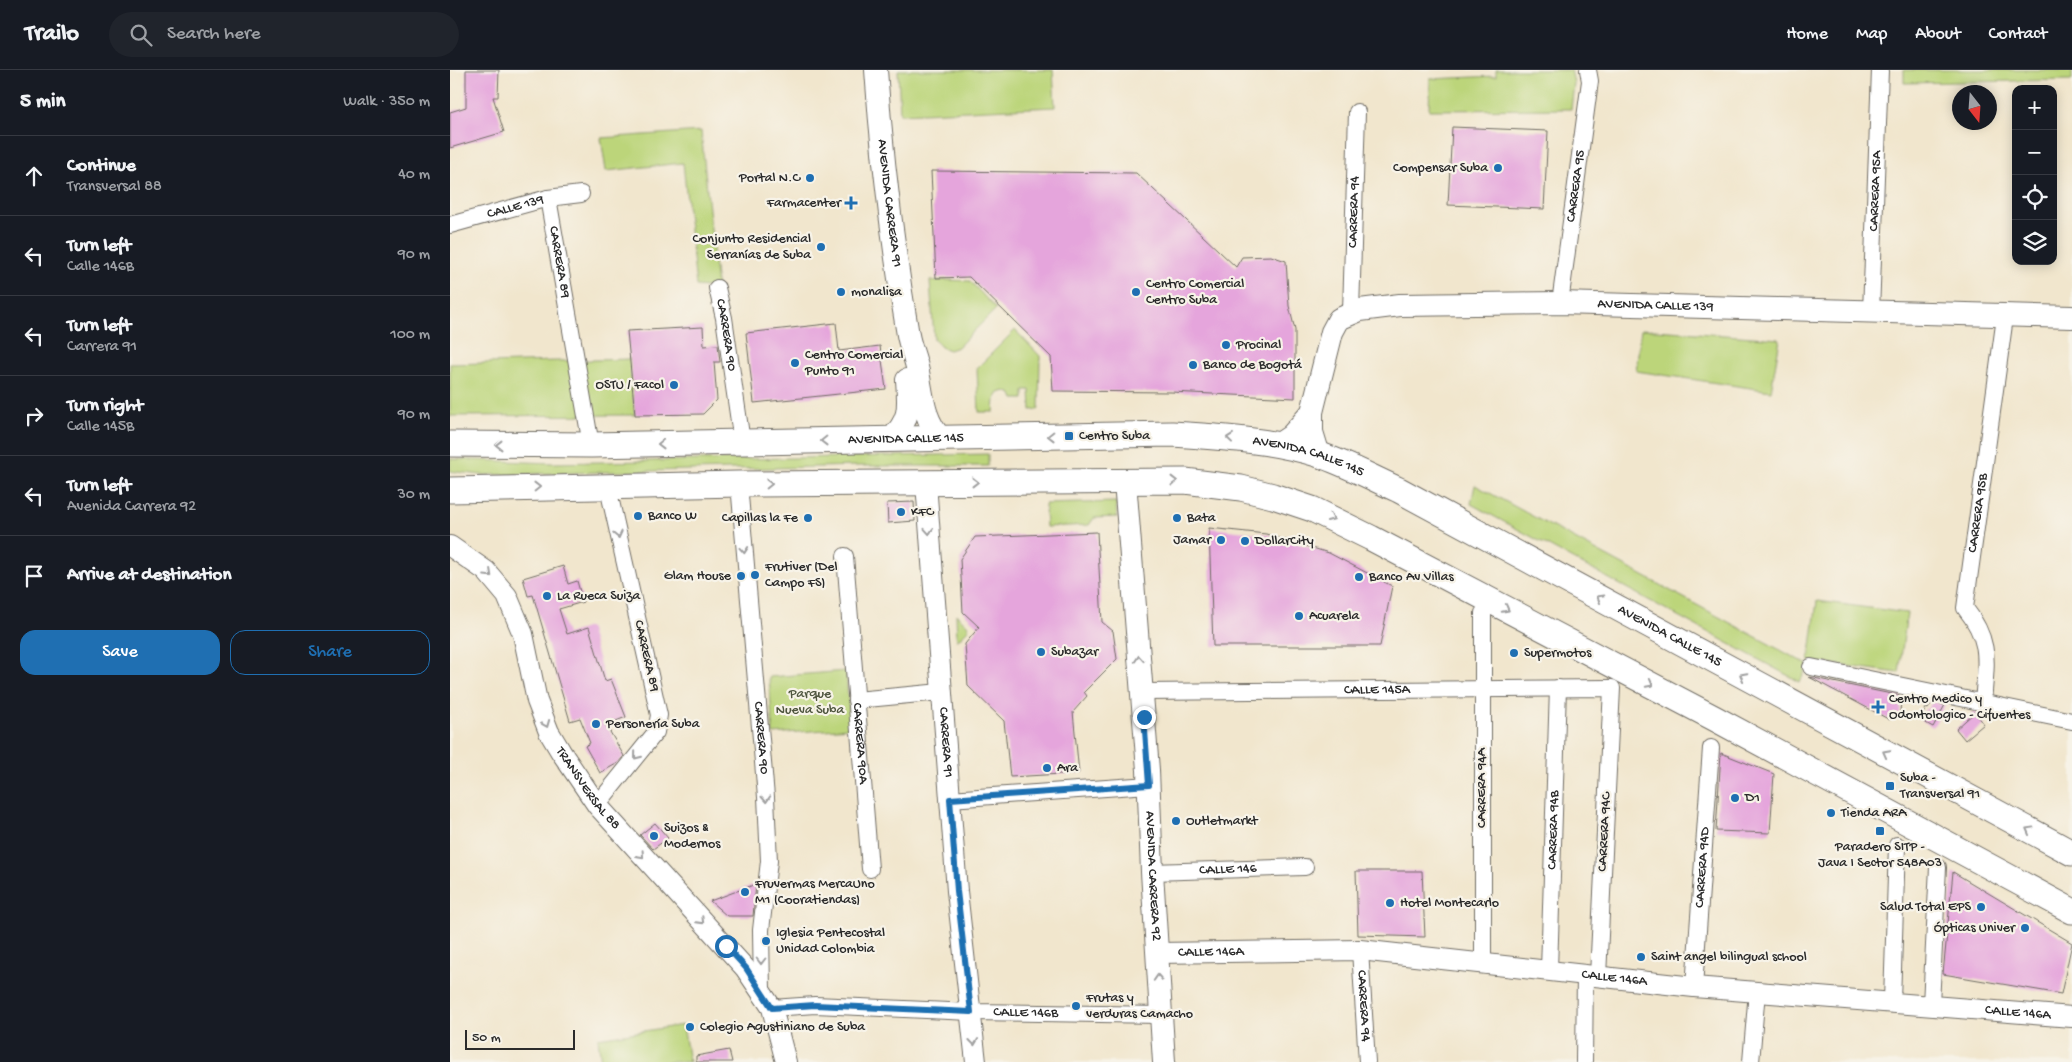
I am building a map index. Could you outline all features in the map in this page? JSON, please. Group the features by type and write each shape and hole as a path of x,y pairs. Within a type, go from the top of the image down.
{"main road":[{"name":"AVENIDA CARRERA 91","path":"876,70 888,198 908,336 918,371 925,413 929,423 941,438"},
{"name":"AVENIDA CALLE 139","path":"1351,312 1400,305 1560,303 2005,317 2072,317"},
{"path":"1319,455 1312,432 1312,412 1332,332 1339,319 1351,312"},
{"name":"AVENIDA CARRERA 91","path":"890,440 905,424 908,412 908,336"},
{"path":"1279,444 1291,436 1312,412"},
{"name":"AVENIDA CALLE 145","path":"450,444 591,445 1172,434 1231,438 1279,444 1319,455 1399,490 2072,853"},
{"name":"AVENIDA CARRERA 92","path":"1125,481 1149,785 1152,872 1164,1062"},
{"path":"450,490 739,484 1185,481 1213,484 1273,496 1312,509 1371,538 1648,683 2072,911"},
{"path":"450,485 488,488"}],"street":[{"name":"CARRERA 95","path":"1560,303 1590,81 1588,70"},
{"name":"CARRERA 95A","path":"1871,312 1880,70"},
{"name":"CARRERA 94","path":"1351,312 1357,112"},
{"name":"CALLE 139","path":"450,225 548,198 581,194"},
{"name":"CARRERA 89","path":"548,198 591,445"},
{"name":"CARRERA 90","path":"717,288 724,318 742,442"},
{"name":"CARRERA 95B","path":"1983,703 1986,660 1984,637 1977,623 1965,608 2005,317"},
{"name":"CARRERA 91","path":"926,482 957,891 976,1062"},
{"name":"CARRERA 90","path":"739,484 766,797 769,861 762,930 767,1001 786,1062"},
{"name":"CARRERA 89","path":"597,805 656,732 659,715 608,488"},
{"name":"TRANSVERSAL 88","path":"450,546 486,571 507,596 522,634 537,701 550,732 597,805 692,912 746,968 767,1001"},
{"name":"CARRERA 90A","path":"845,556 870,869"},
{"name":"CARRERA 94A","path":"1483,613 1483,963"},
{"path":"1811,667 2072,721"},
{"name":"CARRERA 94B","path":"1549,970 1558,688"},
{"name":"CALLE 145A","path":"1142,692 1612,688"},
{"name":"CARRERA 94C","path":"1584,1062 1612,688"},
{"path":"856,700 942,692"},
{"name":"CARRERA 94D","path":"1694,987 1711,748"},
{"path":"950,799 1149,785"},
{"path":"1892,1001 1897,845"},
{"name":"CALLE 146","path":"1152,872 1306,867"},
{"path":"1931,1004 1938,867"},
{"name":"CARRERA 94","path":"1360,950 1367,1062"},
{"name":"CALLE 146A","path":"1157,953 1360,950 1694,987 1931,1004 2072,1017"},
{"path":"1751,1062 1757,991"},
{"name":"CALLE 146B","path":"767,1001 971,1012 1160,1015"}],"green space":[{"path":"898,70 1053,70 1055,107 900,114"},
{"path":"1496,70 1571,70 1574,83 1571,109 1429,110 1430,79 1496,76"},
{"path":"1904,70 2072,70 2072,80 1904,83"},
{"path":"701,131 717,288 696,286 683,163 606,171 601,138"},
{"path":"930,281 970,281 996,309 958,347 949,350 941,347 934,339"},
{"path":"1641,329 1780,339 1771,391 1636,371"},
{"path":"1015,330 1040,356 1039,409 1031,410 1030,390 1024,390 1024,399 1014,399 1012,394 1005,391 999,393 995,399 994,412 979,412 977,368"},
{"path":"631,359 635,415 450,416 450,364"},
{"path":"988,454 988,466 858,466 481,475 450,471 450,459 552,463"},
{"path":"1475,485 1808,665 1800,682 1471,504"},
{"path":"1116,502 1117,517 1094,518 1089,525 1046,527 1045,504"},
{"path":"1817,601 1907,613 1899,673 1809,661"},
{"path":"956,614 968,626 968,630 957,641"},
{"name":"Parque Nueva Suba","path":"846,671 850,728 773,734 769,677"},
{"path":"683,1025 689,1062 601,1062 598,1038"}],"building":[{"path":"466,70 499,70 498,97 493,97 504,132 450,148 450,112 466,107"},
{"name":"Compensar Suba","path":"1452,127 1548,131 1544,209 1448,205"},
{"name":"Centro Comercial Centro Suba","path":"931,171 1136,173 1236,267 1242,257 1271,256 1286,261 1289,306 1295,330 1295,398 1171,392 1053,391 1051,357 969,277 936,278"},
{"name":"Centro Comercial Punto 91","path":"836,323 839,351 880,346 886,389 754,403 746,333"},
{"name":"OSTU / Facol","path":"703,327 704,346 718,345 720,362 714,362 717,400 703,414 635,415 627,331"},
{"name":"KFC","path":"914,502 915,521 888,523 887,503"},
{"name":"Acuarela","path":"1209,528 1266,534 1329,553 1392,586 1380,646 1213,646"},
{"name":"Subazar","path":"1097,532 1102,622 1113,631 1117,659 1084,692 1087,696 1073,712 1079,773 1010,777 1004,721 968,686 965,644 979,627 963,612 960,559 975,537"},
{"path":"563,566 568,584 577,581 583,602 559,609 567,634 589,627 605,681 611,679 626,717 606,725 624,756 618,763 600,773 585,746 590,743 580,718 570,721 533,595 528,596 523,578"},
{"name":"Centro Medico y Odontologico - Cifuentes","path":"1809,677 1901,696 1900,714 1891,714 1890,720"},
{"path":"1932,702 1945,705 1933,727 1920,720 1926,708 1928,709"},
{"path":"1975,712 1984,724 1965,740 1956,729"},
{"name":"D1","path":"1721,753 1774,774 1770,833 1716,831"},
{"name":"Suizos & Modernos","path":"655,823 668,838 653,849 640,835"},
{"name":"Hotel Montecarlo","path":"1356,871 1422,871 1425,937 1358,935"},
{"name":"Salud Total EPS","path":"1953,872 2072,943 2061,994 1943,974"},
{"name":"Fruvermas MercaUno M1 (Cooratiendas)","path":"756,884 753,916 727,916 710,901"},
{"path":"729,1050 732,1062 696,1062 696,1056"}],"place":[{"name":"Compensar Suba","path":"1498,168"},
{"name":"Portal N.C","path":"810,178"},
{"name":"Farmacenter","path":"851,203"},
{"name":"Conjunto Residencial Serranías de Suba","path":"821,247"},
{"name":"monalisa","path":"841,292"},
{"name":"Centro Comercial Centro Suba","path":"1136,292"},
{"name":"Procinal","path":"1226,345"},
{"name":"Centro Comercial Punto 91","path":"795,363"},
{"name":"Banco de Bogotá","path":"1193,365"},
{"name":"OSTU / Facol","path":"674,385"},
{"name":"Centro Suba","path":"1069,436"},
{"name":"KFC","path":"901,512"},
{"name":"Banco W","path":"638,516"},
{"name":"Capillas la Fe","path":"808,518"},
{"name":"Bata","path":"1177,518"},
{"name":"Jamar","path":"1221,540"},
{"name":"DollarCity","path":"1245,541"},
{"name":"Frutiver (Del Campo FS)","path":"755,575"},
{"name":"Glam House","path":"741,576"},
{"name":"Banco Av Villas","path":"1359,577"},
{"name":"La Rueca Suiza","path":"547,596"},
{"name":"Acuarela","path":"1299,616"},
{"name":"Subazar","path":"1041,652"},
{"name":"Supermotos","path":"1514,653"},
{"name":"Centro Medico y Odontologico - Cifuentes","path":"1878,707"},
{"name":"Personería Suba","path":"596,724"},
{"name":"Ara","path":"1047,768"},
{"name":"Suba - Transversal 91","path":"1890,786"},
{"name":"D1","path":"1735,798"},
{"name":"Tienda ARA","path":"1831,813"},
{"name":"Outletmarkt","path":"1176,821"},
{"name":"Paradero SITP - Java I Sector 548A03","path":"1880,831"},
{"name":"Suizos & Modernos","path":"654,836"},
{"name":"Fruvermas MercaUno M1 (Cooratiendas)","path":"745,892"},
{"name":"Hotel Montecarlo","path":"1390,903"},
{"name":"Salud Total EPS","path":"1981,907"},
{"name":"Ópticas Univer","path":"2025,928"},
{"name":"Iglesia Pentecostal Unidad Colombia","path":"766,941"},
{"name":"Saint angel bilingual school","path":"1641,957"},
{"name":"Frutas y verduras Camacho","path":"1076,1006"},
{"name":"Colegio Agustiniano de Suba","path":"690,1027"}],"route":[{"path":"726,946 746,968 772,1008 815,1005 971,1012 957,891 950,799 1149,785 1144,717"}]}
